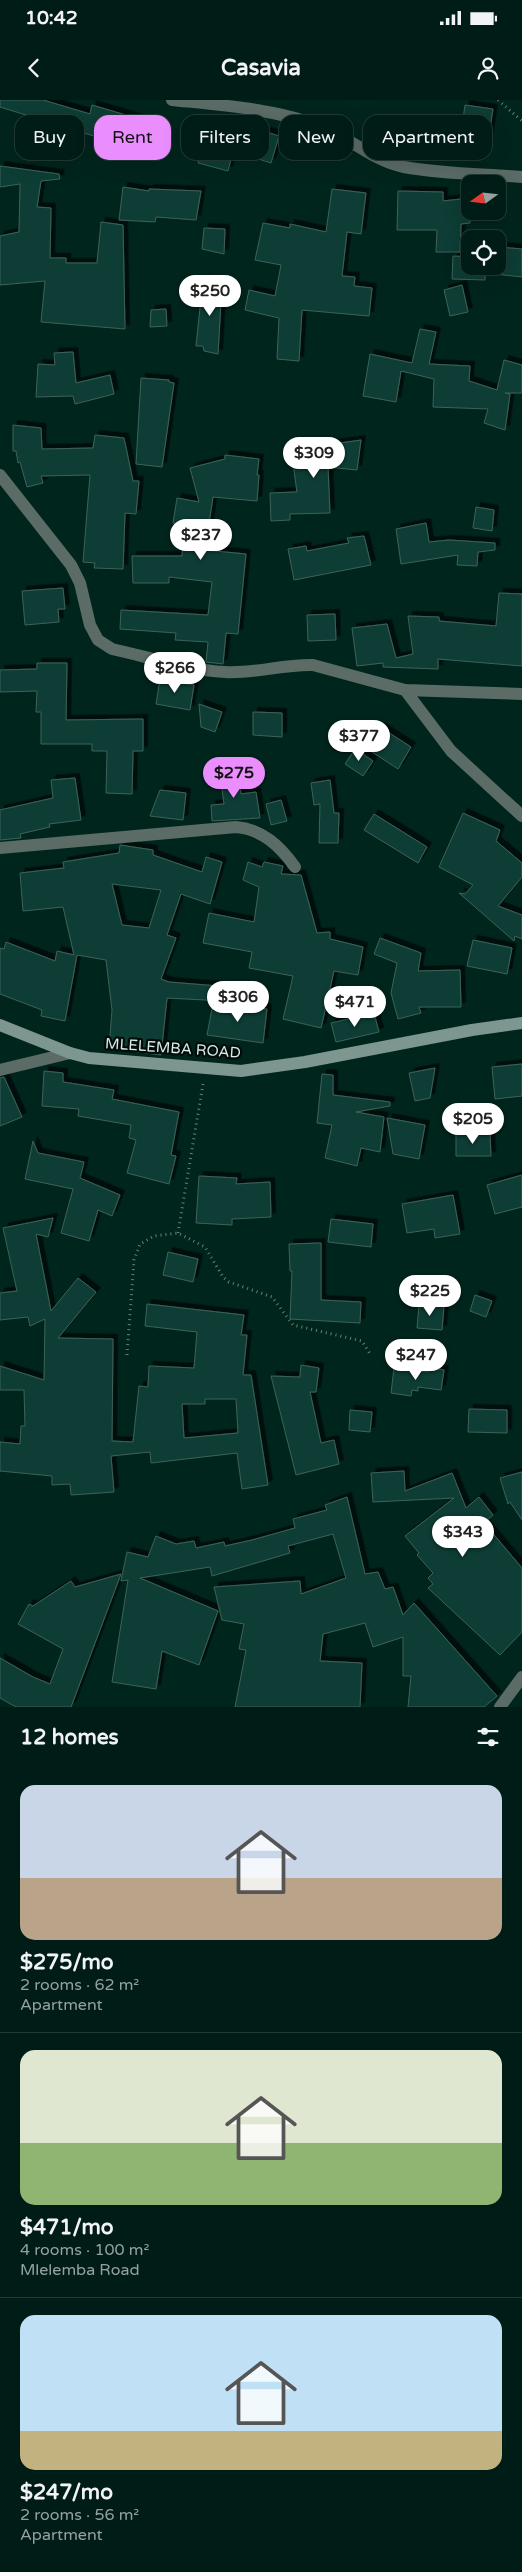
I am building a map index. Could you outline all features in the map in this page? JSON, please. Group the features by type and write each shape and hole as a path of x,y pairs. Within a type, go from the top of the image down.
{"street":[{"path":"172,100 224,105 298,119 322,126 346,138 379,159 403,167 522,177"},
{"path":"0,475 71,566 80,582 90,625 98,640 105,645 153,658 226,672 258,671 297,664 313,665 405,690 522,694"},
{"path":"405,690 451,751 522,816"},
{"path":"0,848 236,827 248,828 263,835 282,850 295,866"},
{"name":"MLELEMBA ROAD","path":"0,1070 70,1053 89,1058 241,1071 296,1064 472,1030 522,1023"},
{"path":"0,1025 70,1053"},
{"path":"500,1707 522,1677"}],"path":[{"path":"498,100 522,121"},
{"path":"178,1233 206,1068"},
{"path":"127,1355 134,1260 137,1252 146,1239 178,1233 205,1247 218,1271 229,1282 272,1297 292,1325 306,1330 362,1341 370,1354"}],"building":[{"path":"0,100 43,100 90,114 92,105 126,115 94,115 94,136 84,133 84,115 26,115 0,107"},
{"path":"465,105 493,109 492,115 464,115"},
{"path":"269,133 279,136 271,163 262,160 269,160"},
{"path":"199,160 231,160 228,171 198,163"},
{"path":"0,166 59,174 60,179 41,181 37,207 51,208 50,258 66,258 66,263 97,263 101,222 123,225 125,329 41,322 45,281 0,285 0,236 19,232 20,184 0,187"},
{"path":"123,187 149,191 149,189 201,191 196,220 156,217 155,222 119,220"},
{"path":"332,189 366,193 361,234 347,232 342,276 355,277 354,286 372,288 369,316 302,310 299,361 277,359 279,318 245,310 249,290 275,296 281,265 255,260 263,223 290,228 290,224 326,232"},
{"path":"398,191 443,192 443,201 461,199 461,220 470,220 470,223 461,224 460,252 436,252 437,230 397,230"},
{"path":"204,228 225,229 224,254 202,249"},
{"path":"506,248 522,249 522,277 504,275 506,275"},
{"path":"453,256 461,256 461,275 485,275 485,280 452,279"},
{"path":"203,279 222,284 218,354 204,351 203,346 196,346"},
{"path":"462,285 468,312 450,316 444,290"},
{"path":"166,309 167,326 150,327 151,310"},
{"path":"420,329 436,332 429,364 470,366 469,381 497,390 504,360 522,365 522,393 505,393 510,394 505,430 484,423 488,409 433,407 434,379 401,371 396,402 363,396 370,354 412,363"},
{"path":"73,352 76,383 110,375 114,394 75,404 73,396 36,397 38,364 55,365 54,353"},
{"path":"141,378 169,380 169,382 174,383 162,467 136,464"},
{"path":"13,425 41,428 42,449 93,448 95,435 124,438 133,481 139,481 136,514 125,513 123,569 94,568 95,563 83,562 90,475 41,476 43,483 27,487 20,462 18,463 16,451 13,451"},
{"path":"361,440 357,470 328,467 330,513 290,514 290,520 271,521 270,493 297,492 291,450"},
{"path":"225,455 259,459 257,475 259,475 257,501 213,497 205,550 246,554 238,634 226,633 223,664 206,662 208,642 175,640 176,633 120,629 121,610 208,615 212,582 169,577 169,583 133,583 132,556 182,556 185,525 173,523 177,498 199,502 190,468 225,459"},
{"path":"476,507 494,510 492,531 473,528"},
{"path":"426,523 429,542 449,540 495,543 495,550 478,552 477,566 457,565 458,555 401,564 396,529"},
{"path":"364,536 371,565 294,580 288,549 306,546 307,551 349,543 347,538"},
{"path":"63,588 65,609 58,609 59,622 25,625 22,591"},
{"path":"499,593 522,594 522,666 438,659 438,669 383,667 383,663 357,666 352,628 387,624 396,658 413,654 408,616 439,617 439,621 496,626"},
{"path":"335,614 336,640 308,641 307,615"},
{"path":"37,663 67,663 66,720 143,719 143,751 133,751 132,794 106,793 107,751 92,751 92,744 41,744 41,712 36,712 37,691 0,692 0,670 37,669"},
{"path":"160,679 194,685 190,710 156,704"},
{"path":"199,704 222,712 215,732 201,727"},
{"path":"253,712 282,713 282,737 253,735"},
{"path":"380,727 411,747 398,769 366,748"},
{"path":"355,749 373,761 363,776 345,764"},
{"path":"237,764 241,794 256,792 260,818 212,821 211,805 224,804 219,767"},
{"path":"75,778 81,820 49,824 50,827 20,834 21,838 0,840 0,810 53,798 51,780"},
{"path":"330,780 334,813 339,813 338,843 319,843 320,804 314,805 311,783"},
{"path":"160,790 186,793 183,820 150,816"},
{"path":"281,800 287,821 271,825 266,804"},
{"path":"463,813 500,830 496,841 522,863 522,877 498,906 522,915 522,939 515,936 514,941 459,893 465,894 473,885 439,867"},
{"path":"374,814 427,847 418,863 364,830"},
{"path":"120,845 153,850 153,855 202,872 206,857 222,862 210,904 181,894 167,935 176,938 161,979 169,982 243,988 242,1002 167,998 161,1055 109,1048 112,1010 106,960 77,955 65,1021 41,1016 42,1010 0,994 0,948 4,949 6,942 55,961 57,951 74,955 63,907 23,911 20,873 64,868 63,862 119,853","holes":["112,884 161,890 149,928 122,925"]},
{"path":"248,862 262,867 264,862 283,866 281,874 301,875 317,933 330,932 330,939 363,947 358,975 334,971 321,1028 283,1019 293,976 249,968 252,952 203,943 209,913 254,922 259,887 243,880"},
{"path":"380,938 421,953 418,971 460,970 461,1007 419,1007 421,1013 398,1019 391,993 397,963 374,954"},
{"path":"473,940 512,948 507,974 467,966"},
{"path":"213,1003 267,1009 263,1043 207,1035"},
{"path":"374,1013 379,1032 336,1042 331,1023"},
{"path":"522,1064 522,1096 495,1099 492,1067"},
{"path":"435,1068 430,1098 415,1101 409,1073"},
{"path":"44,1071 63,1073 63,1082 114,1090 112,1099 179,1112 171,1155 176,1156 169,1184 127,1173 136,1140 129,1138 131,1125 78,1116 79,1109 42,1106"},
{"path":"322,1074 333,1075 333,1095 390,1102 390,1106 356,1112 384,1117 380,1152 361,1148 357,1166 325,1158 332,1125 317,1123"},
{"path":"4,1077 22,1117 0,1126 0,1078"},
{"path":"387,1118 425,1125 419,1159 393,1154"},
{"path":"490,1133 491,1156 456,1156 456,1134"},
{"path":"33,1141 38,1153 84,1162 80,1178 120,1195 112,1216 98,1210 89,1241 61,1233 73,1189 25,1179"},
{"path":"522,1175 522,1207 495,1214 487,1185"},
{"path":"199,1176 237,1178 236,1184 270,1182 271,1217 232,1219 232,1225 196,1223"},
{"path":"453,1195 460,1234 435,1238 434,1229 407,1233 402,1204"},
{"path":"53,1218 48,1237 36,1234 51,1311 78,1278 96,1292 58,1338 113,1339 112,1441 133,1442 139,1386 148,1387 149,1366 194,1368 197,1332 145,1326 147,1304 244,1315 241,1335 247,1335 243,1375 251,1375 268,1485 242,1489 237,1453 151,1463 150,1452 111,1456 114,1492 71,1495 70,1484 52,1485 52,1476 0,1471 0,1442 20,1444 21,1426 25,1426 24,1390 0,1390 0,1366 44,1380 45,1319 30,1326 28,1317 0,1320 0,1293 17,1291 3,1228","holes":["205,1399 236,1399 238,1433 184,1438 182,1404 205,1404"]},
{"path":"331,1219 373,1224 371,1247 328,1242"},
{"path":"321,1243 321,1300 361,1302 360,1323 290,1319 292,1271 290,1271 289,1244"},
{"path":"168,1252 198,1259 193,1282 163,1275"},
{"path":"475,1295 492,1301 486,1317 470,1311"},
{"path":"419,1304 444,1306 442,1330 417,1328"},
{"path":"301,1365 319,1368 316,1392 310,1392 321,1443 334,1440 339,1464 296,1475 271,1376 300,1377"},
{"path":"428,1367 444,1370 441,1390 418,1387 418,1391 412,1390 411,1396 391,1393 394,1368 428,1372"},
{"path":"469,1409 507,1410 507,1433 468,1432"},
{"path":"350,1410 372,1412 370,1432 349,1430"},
{"path":"404,1471 405,1491 452,1473 466,1508 479,1497 493,1515 484,1523 522,1568 522,1632 500,1655 428,1588 433,1584 428,1578 433,1573 417,1555 419,1553 405,1536 454,1498 373,1502 371,1473"},
{"path":"522,1472 522,1520 510,1502 508,1504 500,1478"},
{"path":"347,1497 365,1574 378,1572 385,1589 393,1587 403,1615 414,1603 497,1696 484,1707 408,1707 411,1676 403,1676 403,1637 373,1647 365,1623 323,1634 320,1661 362,1663 360,1707 235,1707 246,1650 239,1649 244,1624 222,1620 214,1587 300,1581 301,1594 346,1578 333,1534 288,1546 290,1553 212,1576 210,1567 140,1578 218,1611 199,1665 162,1651 156,1689 112,1682 128,1580 121,1581 127,1552 148,1557 156,1536 176,1544 194,1541 196,1548 224,1542 225,1546 252,1540 295,1528 293,1519 327,1510 325,1505"},
{"path":"121,1574 71,1707 16,1707 0,1698 0,1658 33,1677 50,1684 63,1649 18,1624 29,1604 33,1606 71,1581 75,1587"}]}
